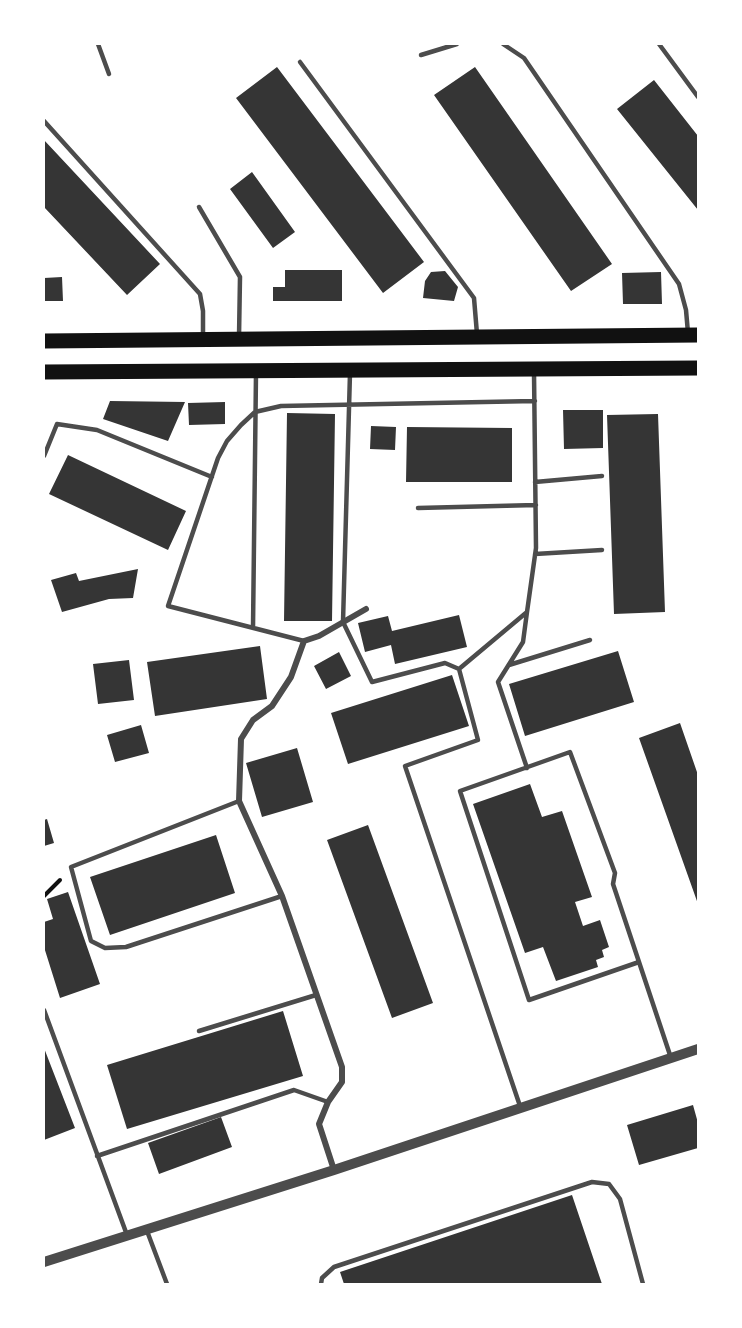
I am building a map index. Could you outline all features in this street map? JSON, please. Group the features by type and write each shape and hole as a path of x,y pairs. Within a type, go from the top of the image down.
{"main road":[{"path":"44,341 694,335"},
{"path":"44,372 699,368"}],"street":[{"path":"333,1170 319,1124 328,1102 342,1082 342,1067 282,896 239,801 241,739 253,720 272,706 291,677 304,641 319,636 366,609"},
{"path":"44,1262 333,1170 699,1049"}],"lane":[{"path":"98,44 109,74"},
{"path":"421,55 458,44"},
{"path":"503,44 524,58 679,284 694,335"},
{"path":"659,44 699,97"},
{"path":"300,62 474,298 477,337"},
{"path":"44,121 200,294 203,311 203,340"},
{"path":"200,207 240,277 240,340"},
{"path":"526,768 498,682 523,642 535,554 534,369"},
{"path":"350,370 343,622 372,682 445,663 459,669"},
{"path":"253,628 256,371"},
{"path":"304,641 168,606 218,458 227,441 241,425 255,412 281,406 534,401"},
{"path":"44,456 57,424 97,430 212,477"},
{"path":"535,482 602,476"},
{"path":"418,508 536,505"},
{"path":"535,554 602,550"},
{"path":"459,669 527,612"},
{"path":"509,664 590,640"},
{"path":"459,669 478,740 405,766 521,1108"},
{"path":"639,962 529,1000 460,791 570,752 615,873 613,884 639,962 671,1058"},
{"path":"239,801 71,867 91,941 105,948 126,947 282,896"},
{"path":"199,1031 316,995"},
{"path":"44,1010 127,1235"},
{"path":"98,1156 294,1090 328,1102"},
{"path":"321,1284 322,1278 334,1267 592,1182 609,1184 620,1199 643,1284"},
{"path":"146,1229 167,1284"}],"path":[{"path":"44,897 71,867"}],"building":[{"path":"277,67 424,262 383,293 236,98"},
{"path":"475,67 612,264 571,291 434,95"},
{"path":"654,80 698,136 698,210 617,109"},
{"path":"44,140 160,264 127,295 44,207"},
{"path":"252,172 295,232 273,248 230,189"},
{"path":"285,270 342,270 342,301 273,301 273,287 285,287"},
{"path":"445,271 458,287 454,301 423,298 425,281 431,272"},
{"path":"661,272 662,304 623,304 622,273"},
{"path":"62,277 63,301 44,301 44,278"},
{"path":"110,401 185,402 168,441 103,419"},
{"path":"225,402 225,424 189,425 188,403"},
{"path":"563,410 603,410 603,448 564,449"},
{"path":"287,413 335,414 332,621 284,621"},
{"path":"658,414 665,612 614,614 607,415"},
{"path":"371,426 396,427 395,450 370,449"},
{"path":"407,427 512,428 512,482 406,482"},
{"path":"68,455 186,511 168,550 49,494"},
{"path":"138,569 133,598 109,599 62,612 51,580 76,573 79,581"},
{"path":"459,615 467,647 395,664 391,645 365,652 358,623 388,616 392,631"},
{"path":"260,646 267,699 155,716 147,662"},
{"path":"618,651 634,702 525,736 509,684"},
{"path":"339,652 351,676 326,689 314,666"},
{"path":"129,660 134,700 98,704 93,664"},
{"path":"452,675 469,726 348,764 331,713"},
{"path":"680,723 698,775 698,904 639,738"},
{"path":"141,725 149,753 115,762 107,735"},
{"path":"297,748 313,802 262,817 246,763"},
{"path":"530,784 542,817 562,811 592,897 575,902 583,926 600,920 609,947 602,950 604,957 596,960 598,967 556,981 543,947 525,953 473,804"},
{"path":"47,819 54,843 44,846 44,820"},
{"path":"368,825 433,1003 392,1018 327,840"},
{"path":"216,835 235,893 110,935 90,877"},
{"path":"68,892 100,984 60,998 44,947 44,922 53,919 47,899"},
{"path":"283,1011 303,1076 127,1129 107,1065"},
{"path":"44,1048 75,1128 44,1140"},
{"path":"693,1105 698,1123 698,1148 639,1165 627,1125"},
{"path":"221,1117 232,1147 159,1174 148,1143"},
{"path":"572,1195 602,1284 344,1284 340,1272"}]}
